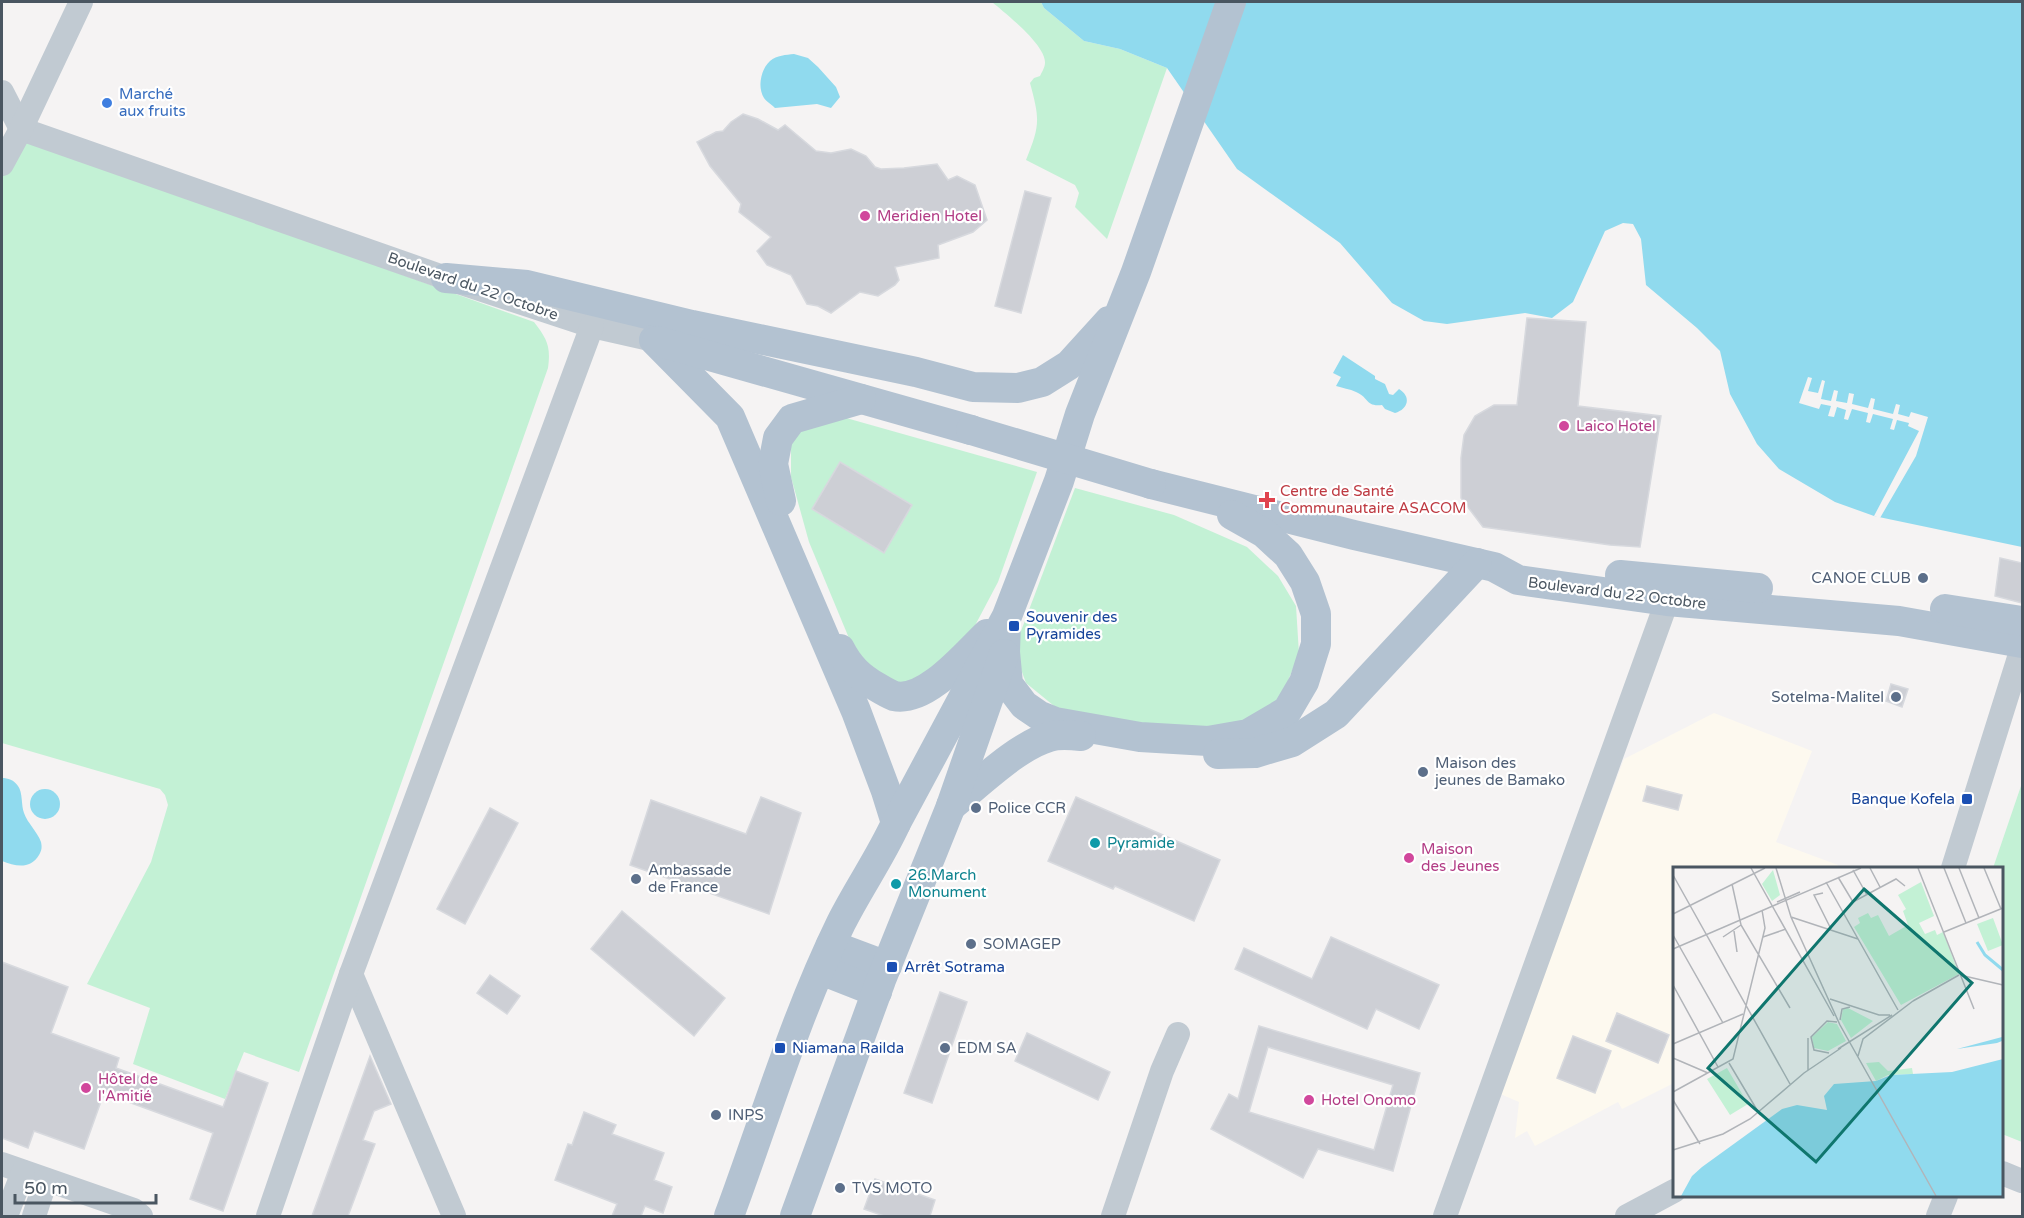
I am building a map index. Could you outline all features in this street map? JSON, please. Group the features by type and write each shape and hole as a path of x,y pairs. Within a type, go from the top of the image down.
{"main road":[{"path":"729,1216 783,1065 842,922 882,854 896,823 1006,616 1059,481 1080,414 1131,283 1231,2"},
{"path":"446,278 527,285 692,325 916,372 973,387 1018,388 1042,382 1069,365 1108,322 1131,283"},
{"path":"654,340 730,417 856,711 896,823"},
{"name":"Boulevard du 22 Octobre","path":"654,340 1151,484 1354,535 1486,565 1518,580 1667,602 1899,621 2022,643"},
{"path":"861,399 792,418 778,438 773,464 778,494 808,574 833,637 848,664 862,679 894,696 910,695 942,678 1006,616"},
{"path":"1006,616 1005,652 1008,684 1024,705 1040,716 1055,722 1140,737 1208,741 1248,734 1287,711 1304,682 1316,645 1316,614 1305,582 1288,555 1264,533 1232,515 1151,484"},
{"path":"951,806 1015,755 1033,743 1050,736 1080,735 1138,747 1201,754 1255,753 1292,742 1336,714 1486,565 1521,563 1671,581 1900,601 2022,621"},
{"path":"795,1216 882,979 951,806 1005,652"},
{"path":"826,958 882,979"}],"street":[{"path":"2,164 81,2"},
{"path":"2,92 21,129"},
{"name":"Boulevard du 22 Octobre","path":"21,129 446,278 592,326 654,340"},
{"path":"268,1216 351,974 592,326"},
{"path":"1445,1216 1667,602"},
{"path":"1953,867 2022,648"},
{"path":"351,974 449,1212"},
{"path":"1113,1216 1162,1071 1178,1034"},
{"path":"6,1216 12,1168 134,1210 141,1216"},
{"path":"2003,1174 2022,1181"},
{"path":"34,1216 46,1180"},
{"path":"1627,1216 1673,1192"},
{"path":"1938,1216 1946,1197"}],"shaded area":[{"path":"1714,713 1812,751 1776,842 1838,865 1837,867 1673,867 1673,1084 1622,1109 1618,1102 1535,1146 1527,1131 1515,1138 1519,1102 1498,1093 1624,759"}],"green space":[{"path":"992,2 1041,2 1044,8 1084,41 1120,49 1167,68 1107,239 1075,207 1079,193 1075,185 1026,160 1037,122 1036,106 1030,83 1034,78 1040,76 1045,63 1044,56 1024,30"},
{"path":"16,136 534,322 545,338 548,348 548,368 299,1072 244,1052 225,1099 133,1064 150,1008 87,984 151,862 168,805 165,795 160,789 2,743 2,163"},
{"path":"832,414 1037,472 998,582 970,635 916,683 892,687 856,655 809,542 791,477 791,444 802,427"},
{"path":"1075,488 1174,515 1247,547 1278,576 1296,606 1299,654 1280,700 1241,726 1141,728 1059,710 1026,683 1018,661 1018,639"},
{"path":"2022,783 2022,1142 2003,1134 2003,867 1993,867"}],"water":[{"path":"1041,2 2022,2 2022,547 1874,516 1835,502 1779,469 1757,444 1730,394 1720,351 1697,328 1646,285 1641,239 1633,224 1623,223 1605,231 1573,302 1552,318 1525,313 1447,324 1424,321 1392,303 1340,243 1237,169 1167,68 1120,49 1084,41 1044,8"},
{"path":"794,54 808,58 836,87 840,97 831,108 817,104 775,108 764,98 760,84 767,64 776,58"},
{"path":"1343,355 1385,384 1389,394 1393,395 1399,389 1403,392 1407,402 1403,409 1395,413 1385,409 1382,405 1373,405 1356,392 1336,386 1341,377 1333,373"},
{"path":"2,778 15,782 18,786 24,813 41,842 42,849 39,855 27,865 2,861"},
{"path":"45,789 56,793 60,804 56,815 45,819 34,815 30,804 34,793"}],"pier":[{"path":"1808,377 1812,378 1808,391 1818,393 1822,380 1825,381 1821,399 1831,401 1834,390 1838,391 1836,401 1847,403 1849,393 1854,394 1852,404 1868,408 1871,398 1875,399 1873,409 1893,414 1896,404 1900,405 1898,414 1909,417 1911,412 1928,417 1916,456 1880,518 1874,516 1919,431 1908,426 1909,423 1897,420 1894,430 1890,429 1893,419 1873,414 1870,423 1866,422 1868,413 1852,409 1848,420 1844,419 1846,410 1837,407 1834,417 1828,416 1831,406 1821,404 1819,409 1799,403"}],"building":[{"name":"Meridien Hotel","path":"743,114 778,130 785,125 816,151 831,153 851,149 866,156 875,167 881,169 937,164 948,180 957,176 975,185 987,220 973,232 938,245 939,258 895,267 899,280 878,296 860,292 831,313 818,306 807,304 791,275 767,265 757,251 771,237 739,212 741,204 710,166 697,142 716,132 723,131"},
{"path":"1025,191 1051,198 1021,313 995,306"},
{"name":"Laico Hotel","path":"1527,318 1586,322 1578,406 1661,416 1640,547 1610,545 1483,527 1461,498 1461,458 1464,435 1475,416 1494,405 1517,405"},
{"path":"840,462 912,505 884,553 812,509"},
{"path":"2000,558 2022,563 2022,603 1995,596"},
{"name":"Sotelma-Malitel","path":"1891,684 1908,689 1902,707 1886,701"},
{"path":"1647,786 1682,795 1678,810 1643,801"},
{"path":"761,797 801,813 769,914 630,865 651,800 746,834"},
{"path":"1076,797 1220,860 1194,921 1115,886 1113,889 1048,861"},
{"path":"490,808 518,823 465,924 437,909"},
{"path":"622,911 725,998 694,1036 591,949"},
{"path":"1331,937 1439,985 1419,1029 1376,1009 1367,1029 1235,969 1244,948 1312,979"},
{"name":"Hôtel de l'Amitié","path":"2,962 68,987 51,1033 119,1058 116,1068 223,1107 236,1071 268,1083 223,1211 190,1199 213,1133 104,1093 84,1149 34,1131 28,1148 2,1138"},
{"path":"490,975 520,996 507,1014 477,993"},
{"path":"940,992 967,1002 932,1103 904,1093"},
{"path":"1617,1013 1669,1035 1658,1063 1606,1041"},
{"path":"1259,1026 1420,1073 1393,1171 1318,1149 1303,1178 1211,1129 1229,1094 1238,1099","holes":["1268,1047 1393,1085 1374,1150 1249,1112"]},
{"path":"1027,1033 1110,1072 1098,1100 1015,1061"},
{"path":"1573,1036 1611,1051 1595,1093 1557,1078"},
{"path":"370,1056 391,1104 374,1111 363,1140 375,1144 348,1216 312,1216"},
{"path":"584,1112 616,1125 612,1134 664,1153 654,1180 672,1187 663,1213 645,1206 641,1216 612,1216 617,1204 555,1180 568,1144 572,1145"},
{"path":"875,1179 935,1200 930,1216 884,1216 864,1209"}],"place":[{"name":"Marché aux fruits","path":"107,103"},
{"name":"Meridien Hotel","path":"865,216"},
{"name":"Laico Hotel","path":"1564,426"},
{"name":"Centre de Santé Communautaire ASACOM","path":"1267,500"},
{"name":"CANOE CLUB","path":"1923,578"},
{"name":"Souvenir des Pyramides","path":"1014,626"},
{"name":"Sotelma-Malitel","path":"1896,697"},
{"name":"Maison des jeunes de Bamako","path":"1423,772"},
{"name":"Banque Kofela","path":"1967,799"},
{"name":"Police CCR","path":"976,808"},
{"name":"Pyramide","path":"1095,843"},
{"name":"Maison des Jeunes","path":"1409,858"},
{"name":"Ambassade de France","path":"636,879"},
{"name":"26.March Monument","path":"896,884"},
{"name":"SOMAGEP","path":"971,944"},
{"name":"Arrêt Sotrama","path":"892,967"},
{"name":"Niamana Railda","path":"780,1048"},
{"name":"EDM SA","path":"945,1048"},
{"name":"Hôtel de l'Amitié","path":"86,1088"},
{"name":"Hotel Onomo","path":"1309,1100"},
{"name":"INPS","path":"716,1115"},
{"name":"TVS MOTO","path":"840,1188"}]}
